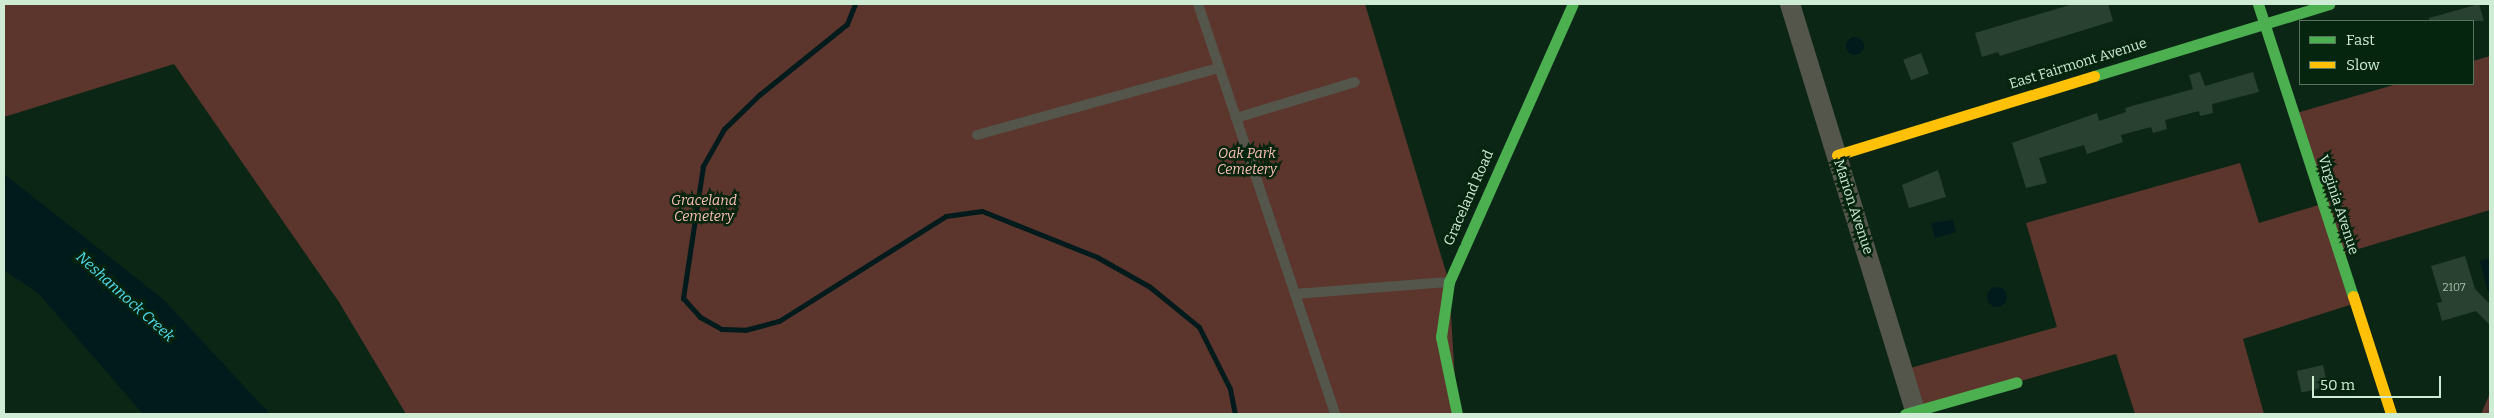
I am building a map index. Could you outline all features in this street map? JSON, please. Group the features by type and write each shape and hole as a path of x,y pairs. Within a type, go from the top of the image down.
{"street":[{"name":"Graceland Road","path":"1456,414 1441,337 1449,282 1573,4"},
{"name":"Marion Avenue","path":"1790,4 1836,155 1910,413"},
{"name":"Virginia Avenue","path":"2258,4 2391,414"},
{"name":"East Fairmont Avenue","path":"1836,155 2329,4"},
{"path":"1910,413 2017,382"}],"lane":[{"path":"1198,4 1336,414"},
{"path":"977,134 1219,68"},
{"path":"1236,118 1355,82"},
{"path":"1295,294 1449,282"}],"green space":[{"name":"Graceland Cemetery","path":"4,4 1365,4 1449,282 1457,414 406,414 339,302 174,64 4,117"},
{"path":"2490,56 2490,210 2338,255 2356,303 2243,339 2264,414 2135,414 2116,354 1915,411 1903,370 2057,327 2026,223 2240,163 2259,223 2322,204 2293,114 2394,85 2474,85 2474,61"},
{"path":"2490,393 2490,414 2481,414"}],"water":[{"path":"1851,37 1859,37 1864,42 1862,53 1851,55 1846,50 1846,42"},
{"name":"Neshannock Creek","path":"4,174 163,299 270,414 143,414 39,294 4,270"},
{"path":"1953,220 1956,232 1935,238 1931,223"},
{"path":"2490,258 2490,291 2488,292 2480,261"},
{"path":"1997,287 2004,290 2007,297 2004,304 1997,307 1990,304 1987,297 1990,290"}],"building":[{"path":"2073,4 2108,4 2113,21 2000,56 1998,52 1982,57 1975,33"},
{"path":"2479,4 2484,21 2429,20 2429,18"},
{"path":"1921,53 1929,74 1911,80 1903,60"},
{"path":"2200,72 2205,86 2253,72 2259,92 2212,104 2213,113 2200,116 2199,111 2165,120 2167,129 2153,133 2151,127 2121,135 2123,142 2087,154 2084,145 2039,158 2047,183 2026,188 2012,143 2097,113 2099,121 2126,112 2125,108 2193,89 2189,75"},
{"path":"1938,170 1946,197 1909,208 1902,185"},
{"path":"2465,256 2475,289 2490,304 2490,325 2476,311 2442,321 2437,303 2442,302 2431,266"},
{"path":"2323,365 2328,386 2302,393 2297,371"}],"waterway":[{"path":"855,4 847,24 759,95 724,129 703,166 683,298 700,317 722,329 745,330 779,321 946,216 982,211 1097,257 1150,287 1199,327 1230,389 1235,414"}],"traffic: fast":[{"path":"1457,414 1441,337 1449,282 1573,4"},
{"path":"2258,4 2353,296"},
{"path":"2094,76 2329,4"},
{"path":"1905,414 2017,382"}],"traffic: slow":[{"path":"1837,155 2094,76"},
{"path":"2353,296 2391,414"}],"park label":[{"name":"Oak Park Cemetery","path":"1247,162"}]}
